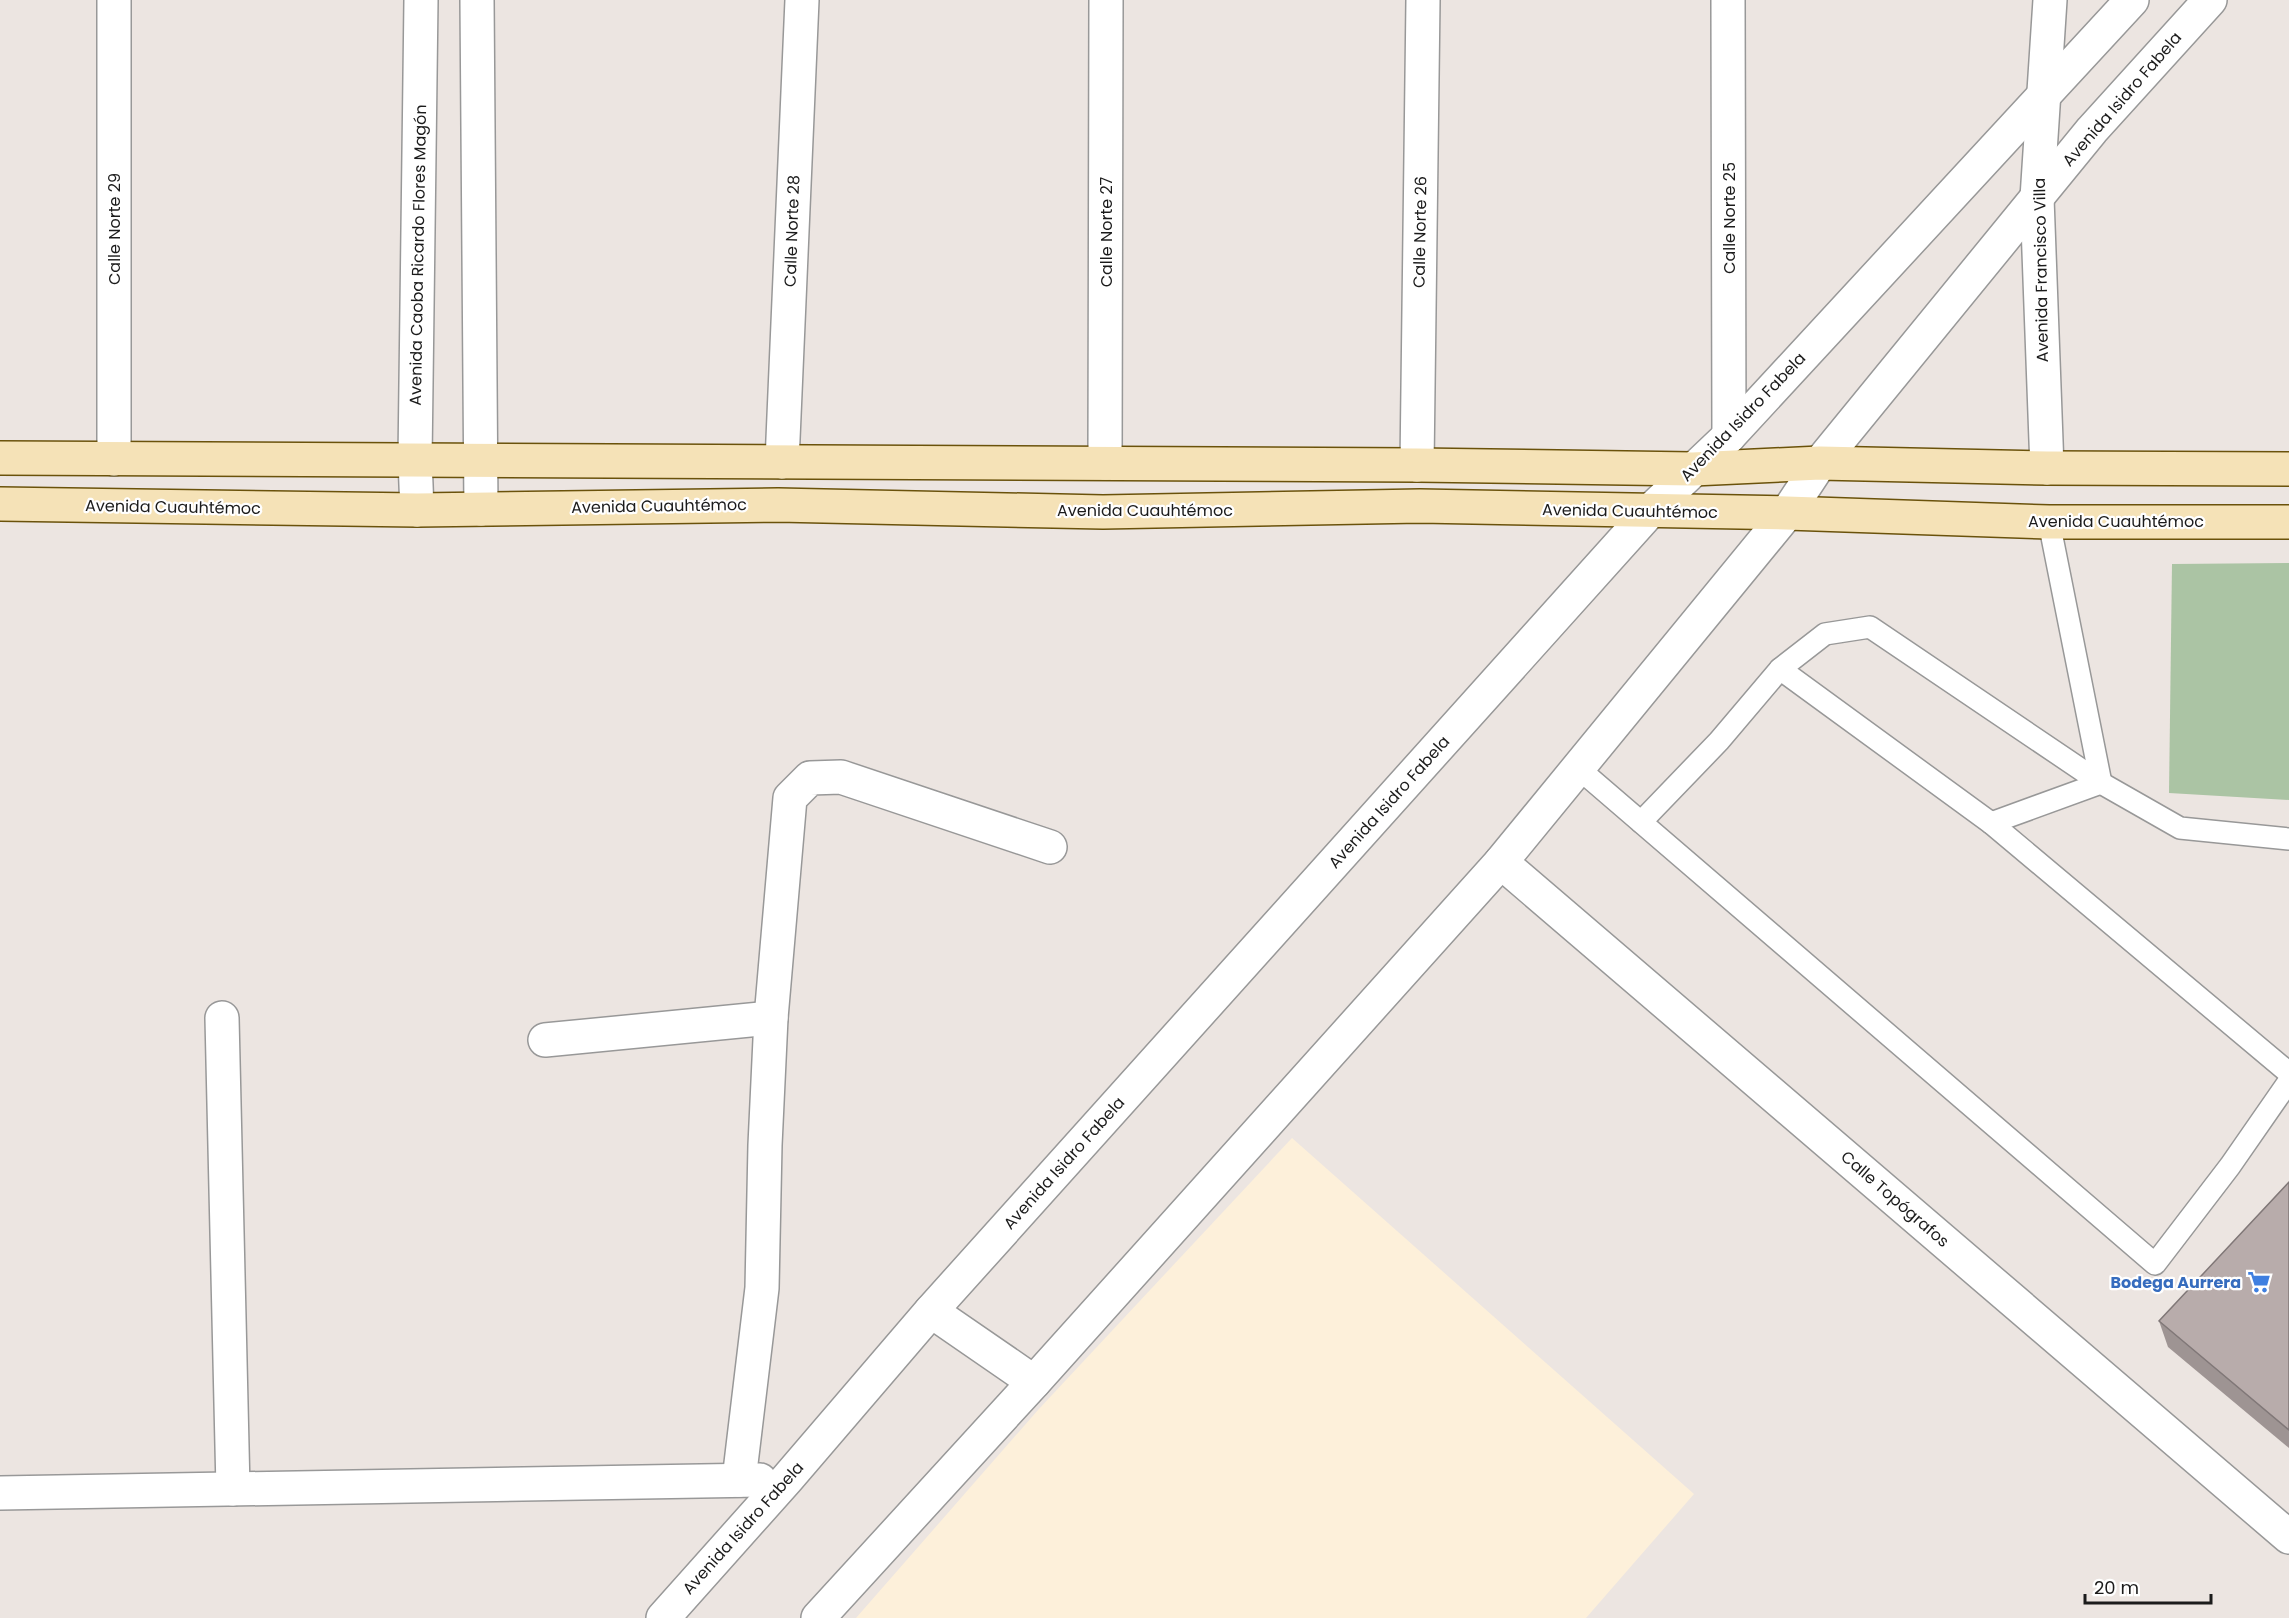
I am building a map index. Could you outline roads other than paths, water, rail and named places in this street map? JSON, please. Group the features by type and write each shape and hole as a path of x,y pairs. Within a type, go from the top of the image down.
{"main road":[{"path":"0,458 1417,465 1693,469 1820,463 2047,468 2289,469"},
{"name":"Avenida Cuauhtémoc","path":"0,504 417,510 778,505 1103,512 1420,506 1786,513 2049,522 2289,522"}],"street":[{"name":"Calle Norte 29","path":"114,0 114,459"},
{"name":"Avenida Caoba Ricardo Flores Magón","path":"417,510 415,460 421,0"},
{"path":"477,0 481,508"},
{"name":"Calle Norte 28","path":"782,462 802,0"},
{"name":"Calle Norte 27","path":"1105,463 1106,0"},
{"name":"Calle Norte 26","path":"1417,465 1423,0"},
{"name":"Calle Norte 25","path":"1728,0 1729,436"},
{"name":"Avenida Francisco Villa","path":"2047,468 2037,198 2050,0"},
{"name":"Avenida Isidro Fabela","path":"663,1618 931,1311 1650,511 1729,436 2132,0"},
{"name":"Avenida Isidro Fabela","path":"818,1618 1034,1382 1501,862 1786,513 1820,463 2092,130 2210,0"},
{"path":"739,1480 762,1288 771,1018 790,798 810,778 841,777 1050,847"},
{"name":"Calle Topógrafos","path":"1501,862 2289,1537"},
{"path":"222,1018 232,1489"},
{"path":"545,1040 771,1018"},
{"path":"931,1311 1034,1382"},
{"path":"0,1493 786,1479"}],"lane":[{"path":"2049,522 2101,783"},
{"path":"1641,822 1719,741 1780,669 1825,634 1870,627 2101,783 2180,828 2289,839"},
{"path":"1780,669 1991,824 2289,1073"},
{"path":"1578,768 2155,1264 2230,1166 2289,1081"},
{"path":"1991,824 2101,783"}],"place":[{"name":"Bodega Aurrera","path":"2259,1282"}]}
